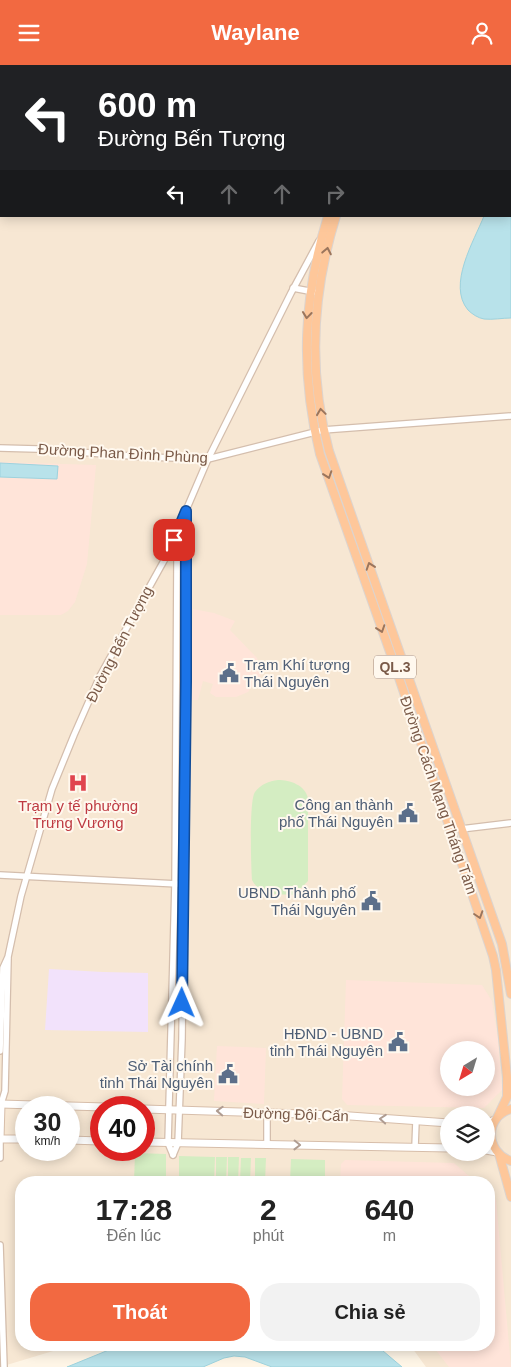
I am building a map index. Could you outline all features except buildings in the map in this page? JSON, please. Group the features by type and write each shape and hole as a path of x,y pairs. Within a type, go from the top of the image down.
{"highway":[{"name":"Đường Cách Mạng Tháng Tám","path":"328,217 321,237 315,292 315,361 323,430 502,944 511,994"},
{"name":"Đường Cách Mạng Tháng Tám","path":"336,217 306,323 306,367 314,431 320,454 411,713 493,956 507,1077 506,1097 497,1118"},
{"path":"497,1118 511,1109"},
{"name":"QL.3","path":"497,1118 491,1133 491,1140 498,1153 511,1197"},
{"path":"498,1153 511,1161"}],"main road":[{"path":"0,1102 90,1106"},
{"name":"Đường Bến Tượng","path":"0,1102 0,1139"},
{"name":"Đường Đội Cấn","path":"155,1109 180,1109 440,1122"},
{"path":"0,1139 15,1139"},
{"name":"Đường Đội Cấn","path":"155,1142 440,1148"}],"street":[{"name":"Đường Bến Tượng","path":"0,1102 5,1091 8,957 21,896 52,789 100,676 166,557 208,459 293,288 321,237"},
{"path":"293,288 315,292"},
{"name":"Đường Phan Đình Phùng","path":"0,448 208,459 314,431 511,417"},
{"path":"179,529 177,559 175,884 168,1143 173,1155 178,1143 180,1109 186,667 186,511"},
{"path":"176,667 186,667"},
{"path":"461,829 511,823"},
{"path":"0,875 183,884"},
{"name":"Đường Bến Tượng","path":"0,1051 3,968 8,957"},
{"path":"267,1113 267,1144"},
{"path":"415,1147 416,1121"},
{"name":"Đường Bến Tượng","path":"0,1139 0,1158"},
{"path":"0,1245 4,1367"}],"shaded area":[{"path":"0,217 511,217 511,1367 426,1367 414,1351 495,1351 495,1176 15,1176 15,1351 53,1351 0,1367"},
{"path":"0,462 96,465 87,564 75,602 68,611 61,615 0,615"},
{"path":"193,609 214,613 235,621 230,630 257,658 261,667 261,675 248,692 236,697 216,697 210,693 213,684 203,681 198,700 190,700"},
{"path":"49,969 148,973 148,1032 45,1030"},
{"name":"HĐND - UBND tỉnh Thái Nguyên","path":"346,980 482,985 492,1001 498,1040 502,1090 486,1106 347,1105 342,1099"},
{"path":"217,1046 266,1048 264,1104 214,1101"},
{"path":"345,1160 454,1163 469,1176 340,1176 341,1164"},
{"path":"495,1199 511,1367 449,1367 437,1351 495,1351"}],"green space":[{"path":"278,780 296,784 304,790 308,798 308,881 294,895 270,894 260,889 252,880 251,834 253,798 257,789 268,782"},
{"path":"155,1154 166,1154 166,1176 134,1176 135,1161 155,1161"},
{"path":"179,1156 215,1157 214,1176 179,1176"},
{"path":"216,1157 227,1157 226,1176 216,1176"},
{"path":"228,1157 239,1157 238,1176 228,1176"},
{"path":"241,1158 251,1158 250,1176 240,1176"},
{"path":"255,1158 266,1158 265,1176 255,1176"},
{"path":"291,1159 325,1160 325,1176 290,1176"}],"water":[{"path":"484,217 511,217 511,318 484,319 477,317 468,310 462,300 460,288 464,263"},
{"path":"0,463 58,466 57,479 0,477"},
{"path":"106,1351 383,1351 402,1367 272,1367 245,1357 234,1356 203,1367 67,1367"}],"place":[{"name":"Trạm Khí tượng Thái Nguyên","path":"229,673"},
{"name":"Trạm y tế phường Trưng Vương","path":"78,783"},
{"name":"Công an thành phố Thái Nguyên","path":"408,813"},
{"name":"UBND Thành phố Thái Nguyên","path":"371,901"},
{"name":"HĐND - UBND tỉnh Thái Nguyên","path":"398,1042"},
{"name":"Sở Tài chính tỉnh Thái Nguyên","path":"228,1074"}],"route":[{"path":"174,540 186,511 187,589 182,1003"}]}
